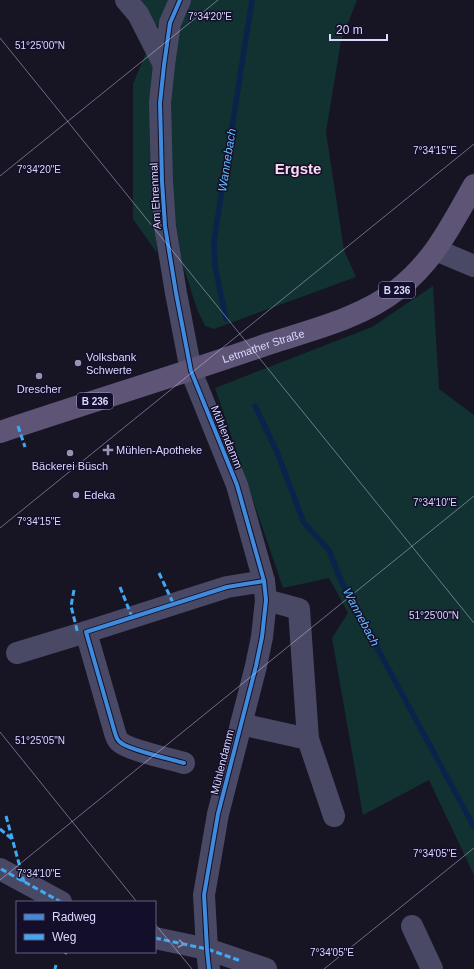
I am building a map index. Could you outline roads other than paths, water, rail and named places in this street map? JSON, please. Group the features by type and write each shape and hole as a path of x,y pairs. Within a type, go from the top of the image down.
{"main road":[{"name":"Letmather Straße","path":"0,432 191,371 349,316 377,304 411,278 436,250 474,185"}],"street":[{"path":"126,0 138,14 164,65"},
{"name":"Am Ehrenmal","path":"180,0 170,23 160,103 162,181 165,226 191,371"},
{"path":"436,250 474,266"},
{"name":"Mühlendamm","path":"191,371 237,485 265,588 262,637 218,814 204,895 208,959"},
{"path":"17,653 227,587 265,588 299,609 308,739 334,816"},
{"path":"86,632 115,733 119,741 124,745 153,755 184,763"},
{"path":"241,724 308,739"},
{"path":"0,869 59,901"},
{"path":"412,926 432,969"},
{"path":"156,938 208,959 266,969"}],"waterway":[{"name":"Wannebach","path":"226,319 215,266 214,241 252,0"},
{"name":"Wannebach","path":"255,406 277,452 304,523 329,550 341,581 474,827"}],"place":[{"name":"Volksbank Schwerte","path":"78,363"},
{"name":"Drescher","path":"39,376"},
{"name":"Mühlen-Apotheke","path":"108,450"},
{"name":"Bäckerei Büsch","path":"70,453"},
{"name":"Edeka","path":"76,495"}],"district":[{"name":"Ergste","path":"298,169"}]}
